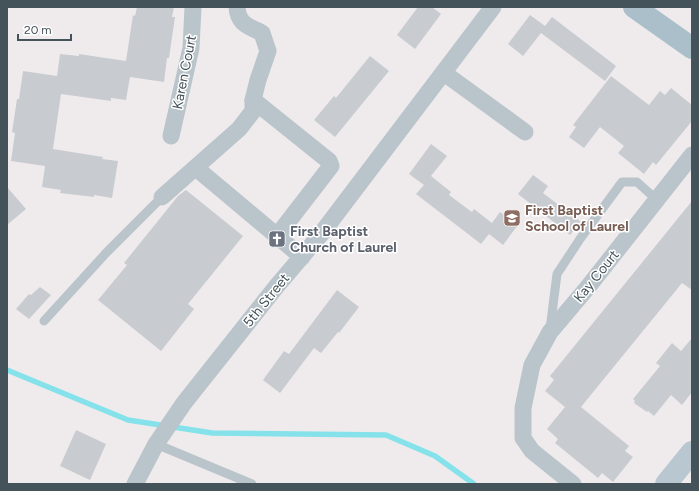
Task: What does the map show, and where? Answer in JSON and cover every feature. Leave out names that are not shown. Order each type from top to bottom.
[{"type":"main road","points":[[634,7],[692,48]]},
{"type":"street","name":"Karen Court","points":[[171,136],[191,48],[193,7]]},
{"type":"street","points":[[162,197],[239,129],[253,111],[253,100],[262,65],[268,50],[262,33],[245,25],[237,16],[237,7]]},
{"type":"street","name":"5th Street","points":[[135,484],[156,444],[180,408],[321,234],[493,7]]},
{"type":"street","points":[[444,73],[525,132]]},
{"type":"street","points":[[253,100],[329,161],[331,166],[277,236]]},
{"type":"street","name":"Kay Court","points":[[573,484],[532,451],[523,438],[523,408],[532,365],[550,332],[588,287],[692,155]]},
{"type":"street","points":[[196,168],[302,256]]},
{"type":"street","points":[[666,484],[692,452]]},
{"type":"lane","points":[[550,332],[557,274],[622,182],[637,182],[657,200]]},
{"type":"lane","points":[[44,321],[107,252],[162,197]]},
{"type":"lane","points":[[156,444],[252,484]]},
{"type":"building","points":[[137,7],[174,7],[172,17],[175,17],[164,82],[130,77],[126,100],[111,98],[111,101],[61,94],[53,149],[103,157],[102,159],[118,161],[112,198],[94,195],[94,197],[60,193],[61,190],[42,187],[45,166],[11,161],[15,133],[12,132],[23,71],[57,76],[60,54],[79,56],[79,54],[126,61],[133,15],[135,16]]},
{"type":"building","points":[[418,7],[432,7],[441,14],[415,49],[397,35]]},
{"type":"building","points":[[530,15],[545,26],[552,17],[616,66],[605,81],[541,33],[523,56],[508,44]]},
{"type":"building","points":[[370,56],[389,71],[335,137],[314,120],[334,96],[336,98]]},
{"type":"building","points":[[611,76],[649,105],[660,91],[665,95],[671,88],[692,105],[692,121],[656,165],[653,162],[644,174],[618,153],[624,146],[600,127],[584,148],[569,137],[576,127],[573,125]]},
{"type":"building","points":[[431,144],[447,156],[431,176],[451,192],[449,195],[472,212],[474,209],[492,223],[500,212],[518,225],[503,245],[489,234],[481,244],[416,194],[424,185],[409,174]]},
{"type":"building","points":[[533,175],[548,186],[543,193],[581,222],[570,235],[518,194]]},
{"type":"building","points":[[7,187],[26,209],[7,225]]},
{"type":"building","points":[[186,190],[243,236],[188,304],[194,309],[161,351],[98,300],[127,265],[124,263],[178,196]]},
{"type":"building","points":[[692,201],[692,290],[682,283],[581,407],[629,446],[625,451],[633,457],[613,482],[602,473],[598,478],[555,443],[558,439],[547,429],[565,407],[545,391],[554,380],[550,376]]},
{"type":"building","points":[[40,287],[51,295],[29,319],[16,309],[29,294],[31,295]]},
{"type":"building","points":[[337,290],[359,307],[321,353],[314,348],[280,393],[263,380],[284,351],[289,354]]},
{"type":"building","points":[[692,338],[692,392],[682,405],[671,395],[654,416],[634,403],[635,401],[633,399],[660,366],[656,363],[672,343],[681,351]]},
{"type":"building","points":[[76,430],[106,444],[90,480],[60,466]]},
{"type":"waterway","points":[[7,370],[128,420],[212,433],[386,435],[435,456],[474,484]]},
{"type":"place","name":"First Baptist School of Laurel","points":[[512,218]]},
{"type":"place","name":"First Baptist Church of Laurel","points":[[277,239]]}]
